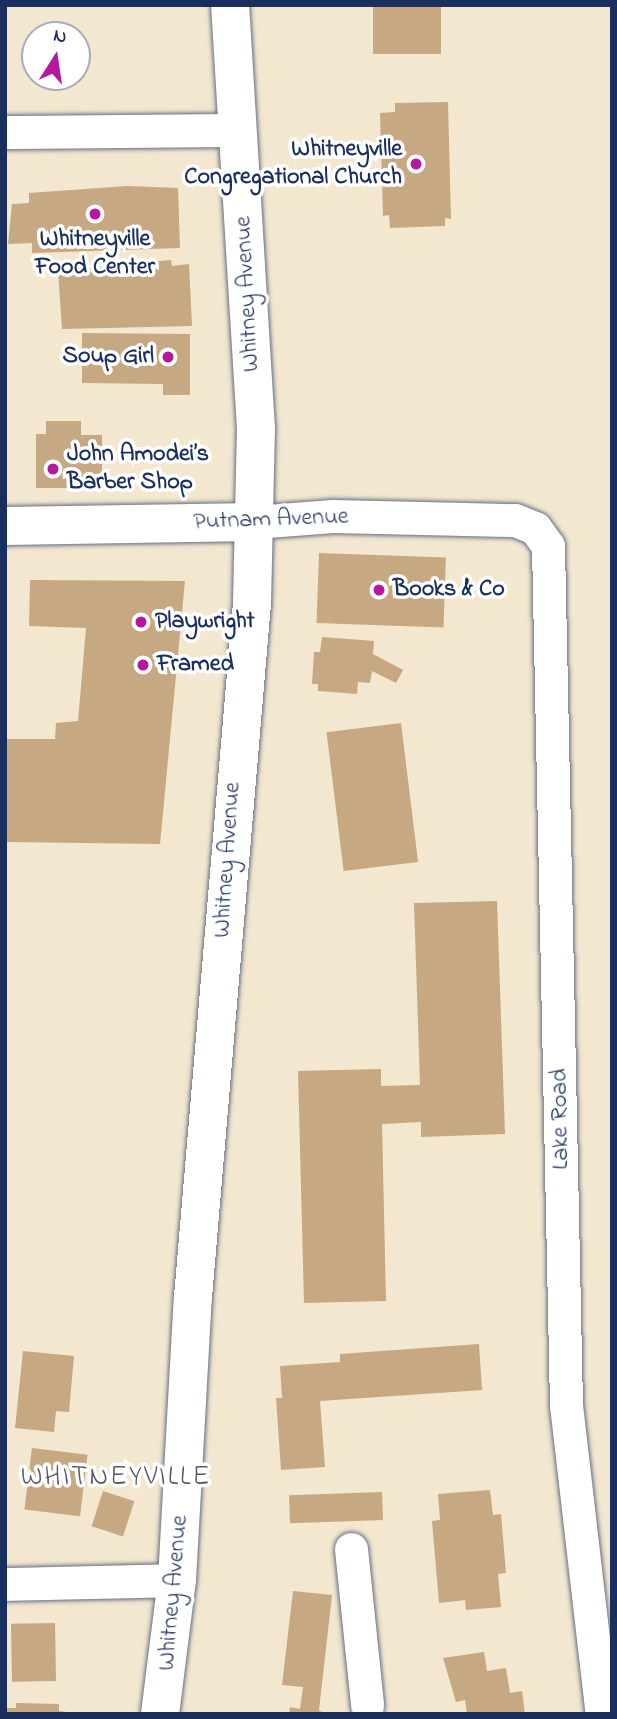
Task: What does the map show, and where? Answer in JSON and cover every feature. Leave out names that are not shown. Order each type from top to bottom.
[{"type":"main road","name":"Whitney Avenue","points":[[160,1714],[177,1580],[193,1297],[252,603],[256,429],[230,5]]},
{"type":"main road","name":"Putnam Avenue","points":[[5,526],[254,522]]},
{"type":"street","points":[[5,132],[239,130]]},
{"type":"street","name":"Putnam Avenue","points":[[254,522],[439,516],[515,520],[535,528]]},
{"type":"street","name":"Lake Road","points":[[535,528],[548,546],[551,561],[566,1405],[602,1714]]},
{"type":"street","points":[[351,1549],[367,1705]]},
{"type":"street","points":[[5,1584],[177,1580]]},
{"type":"building","points":[[373,5],[441,5],[441,54],[373,54]]},
{"type":"building","name":"Whitneyville Congregational Church","points":[[448,102],[451,219],[445,218],[445,226],[390,228],[389,215],[383,216],[380,113],[395,112],[395,103]]},
{"type":"building","name":"Whitneyville Food Center","points":[[127,186],[178,188],[180,248],[32,253],[32,243],[8,244],[12,204],[29,203],[29,193]]},
{"type":"building","points":[[171,260],[172,266],[189,264],[192,326],[62,329],[58,271]]},
{"type":"building","points":[[82,333],[190,334],[190,395],[163,395],[163,384],[82,383]]},
{"type":"building","points":[[46,421],[81,421],[81,435],[102,435],[102,488],[36,488],[36,434],[46,434]]},
{"type":"building","name":"Books & Co","points":[[319,553],[446,557],[443,627],[317,623]]},
{"type":"building","points":[[30,580],[185,581],[160,844],[5,842],[5,739],[55,739],[56,723],[78,721],[86,628],[29,626]]},
{"type":"building","points":[[322,637],[374,641],[373,654],[403,670],[396,683],[372,671],[370,683],[358,682],[357,694],[318,691],[318,684],[312,684],[314,652],[320,652]]},
{"type":"building","points":[[401,723],[418,862],[344,871],[327,732]]},
{"type":"building","points":[[497,901],[505,1134],[421,1137],[421,1122],[382,1124],[386,1301],[304,1303],[298,1071],[381,1069],[381,1086],[420,1085],[414,903]]},
{"type":"building","points":[[479,1344],[482,1390],[320,1401],[325,1467],[281,1470],[276,1398],[282,1398],[280,1366],[340,1362],[340,1354]]},
{"type":"building","points":[[23,1351],[74,1356],[69,1412],[56,1411],[54,1432],[15,1428]]},
{"type":"building","points":[[32,1448],[88,1455],[80,1516],[24,1510]]},
{"type":"building","points":[[490,1490],[493,1515],[501,1514],[506,1573],[498,1574],[501,1607],[466,1610],[465,1600],[439,1603],[432,1521],[440,1520],[438,1494]]},
{"type":"building","points":[[103,1491],[134,1501],[123,1536],[92,1526]]},
{"type":"building","points":[[382,1492],[383,1520],[290,1523],[289,1495]]},
{"type":"building","points":[[293,1591],[332,1595],[319,1710],[324,1714],[289,1714],[290,1707],[300,1709],[303,1687],[282,1685]]},
{"type":"building","points":[[55,1623],[56,1681],[12,1682],[11,1624]]},
{"type":"building","points":[[484,1652],[487,1671],[506,1668],[510,1693],[522,1691],[525,1714],[467,1714],[465,1700],[456,1702],[443,1658]]},
{"type":"building","points":[[16,1703],[59,1704],[59,1711],[81,1714],[5,1714],[5,1708],[16,1708]]},
{"type":"place","name":"Whitneyville Congregational Church","points":[[416,164]]},
{"type":"place","name":"Whitneyville Food Center","points":[[95,214]]},
{"type":"place","name":"Soup Girl","points":[[168,357]]},
{"type":"place","name":"John Amodei’s Barber Shop","points":[[53,469]]},
{"type":"place","name":"Books & Co","points":[[379,590]]},
{"type":"place","name":"Playwright","points":[[141,622]]},
{"type":"place","name":"Framed","points":[[143,665]]},
{"type":"district","name":"WHITNEYVILLE","points":[[116,1478]]}]
